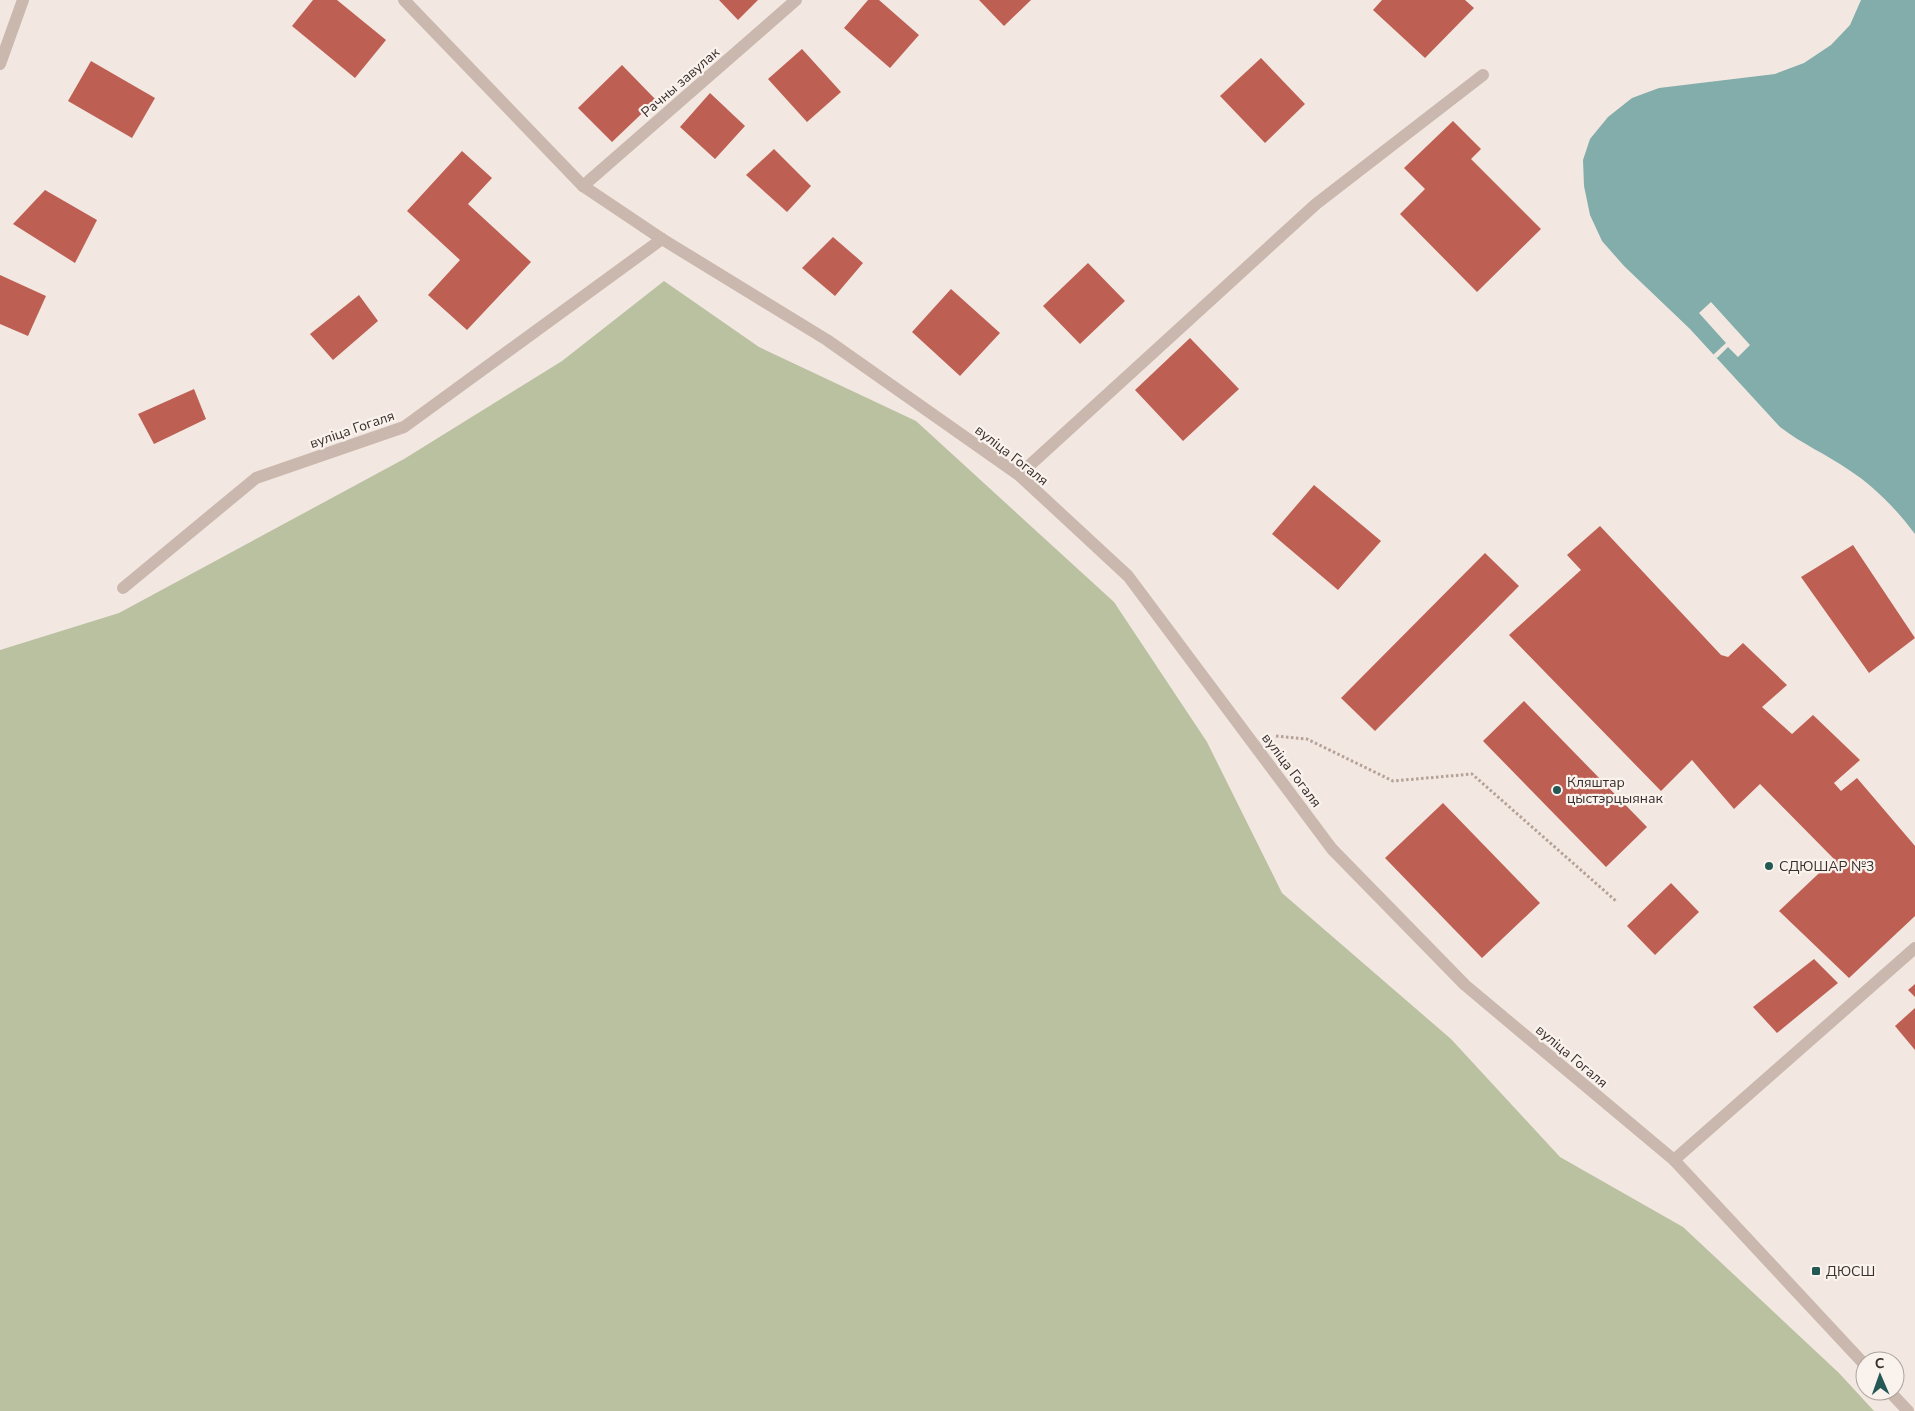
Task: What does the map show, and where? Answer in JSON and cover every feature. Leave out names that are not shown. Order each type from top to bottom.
[{"type":"street","points":[[0,64],[23,0]]},
{"type":"street","name":"вуліца Гогаля","points":[[404,0],[583,186],[662,239],[827,340],[1019,475],[1128,576],[1332,849],[1465,985],[1674,1160],[1855,1354]]},
{"type":"street","name":"Рачны завулак","points":[[583,186],[796,0]]},
{"type":"street","points":[[1019,475],[1316,204],[1483,75]]},
{"type":"street","name":"вуліца Гогаля","points":[[123,588],[256,478],[404,427],[662,239]]},
{"type":"street","points":[[1674,1160],[1915,948]]},
{"type":"street","points":[[1898,1401],[1908,1411]]},
{"type":"path","points":[[1246,734],[1308,739],[1393,781],[1472,774],[1616,901]]},
{"type":"green space","points":[[664,281],[759,347],[916,421],[1114,602],[1207,742],[1282,893],[1451,1039],[1560,1157],[1683,1227],[1839,1373],[1855,1390],[1855,1401],[1865,1401],[1874,1411],[0,1411],[0,650],[119,613],[404,459],[562,361]]},
{"type":"water","points":[[1861,0],[1915,0],[1915,534],[1893,507],[1867,483],[1780,427],[1690,329],[1624,266],[1602,241],[1590,215],[1584,186],[1583,160],[1590,139],[1608,117],[1632,98],[1659,88],[1775,74],[1804,63],[1831,45],[1850,25]]},
{"type":"pier","points":[[1711,302],[1750,345],[1738,357],[1728,347],[1717,358],[1713,355],[1726,343],[1699,313]]},
{"type":"building","points":[[313,0],[337,0],[386,40],[355,78],[292,26]]},
{"type":"building","points":[[719,0],[758,0],[738,20]]},
{"type":"building","points":[[868,0],[879,0],[919,35],[890,68],[844,28]]},
{"type":"building","points":[[979,0],[1031,0],[1004,26]]},
{"type":"building","points":[[1382,0],[1465,0],[1474,8],[1425,58],[1373,10]]},
{"type":"building","points":[[802,49],[841,92],[807,122],[768,79]]},
{"type":"building","points":[[1261,58],[1305,104],[1265,143],[1220,96]]},
{"type":"building","points":[[91,61],[155,98],[132,138],[68,101]]},
{"type":"building","points":[[622,65],[656,100],[612,142],[578,108]]},
{"type":"building","points":[[710,93],[745,126],[715,159],[680,127]]},
{"type":"building","points":[[1453,121],[1481,149],[1471,159],[1541,229],[1477,292],[1400,214],[1425,189],[1404,168]]},
{"type":"building","points":[[774,149],[811,186],[787,212],[746,175]]},
{"type":"building","points":[[462,151],[492,178],[468,204],[531,262],[467,330],[428,295],[460,260],[407,211]]},
{"type":"building","points":[[45,190],[97,220],[75,263],[13,224]]},
{"type":"building","points":[[833,237],[863,263],[835,296],[802,268]]},
{"type":"building","points":[[1088,263],[1125,301],[1080,344],[1043,306]]},
{"type":"building","points":[[0,275],[46,296],[28,336],[0,324]]},
{"type":"building","points":[[951,289],[1000,333],[960,376],[912,332]]},
{"type":"building","points":[[359,295],[378,321],[333,360],[310,334]]},
{"type":"building","points":[[1190,338],[1239,389],[1183,441],[1135,390]]},
{"type":"building","points":[[194,389],[206,419],[154,444],[138,414]]},
{"type":"building","points":[[1314,485],[1381,541],[1338,590],[1272,534]]},
{"type":"building","points":[[1600,526],[1721,655],[1728,657],[1743,643],[1787,685],[1762,707],[1792,734],[1813,715],[1860,760],[1834,783],[1841,791],[1857,778],[1915,846],[1915,916],[1849,978],[1779,911],[1834,859],[1760,784],[1734,809],[1692,760],[1661,791],[1509,635],[1581,570],[1567,555]]},
{"type":"building","points":[[1853,545],[1915,638],[1869,673],[1801,577]]},
{"type":"building","points":[[1485,553],[1519,586],[1375,731],[1341,698]]},
{"type":"building","points":[[1524,701],[1647,827],[1606,867],[1483,741]]},
{"type":"building","points":[[1443,803],[1540,903],[1482,958],[1385,858]]},
{"type":"building","points":[[1671,883],[1699,912],[1655,955],[1627,926]]},
{"type":"building","points":[[1814,959],[1838,983],[1777,1033],[1753,1007]]},
{"type":"building","points":[[1915,984],[1915,997],[1908,990]]},
{"type":"building","points":[[1915,1008],[1915,1050],[1895,1026]]},
{"type":"place","name":"Кляштар цыстэрцыянак","points":[[1557,790]]},
{"type":"place","name":"СДЮШАР №3","points":[[1769,866]]},
{"type":"place","name":"ДЮСШ","points":[[1816,1271]]}]
